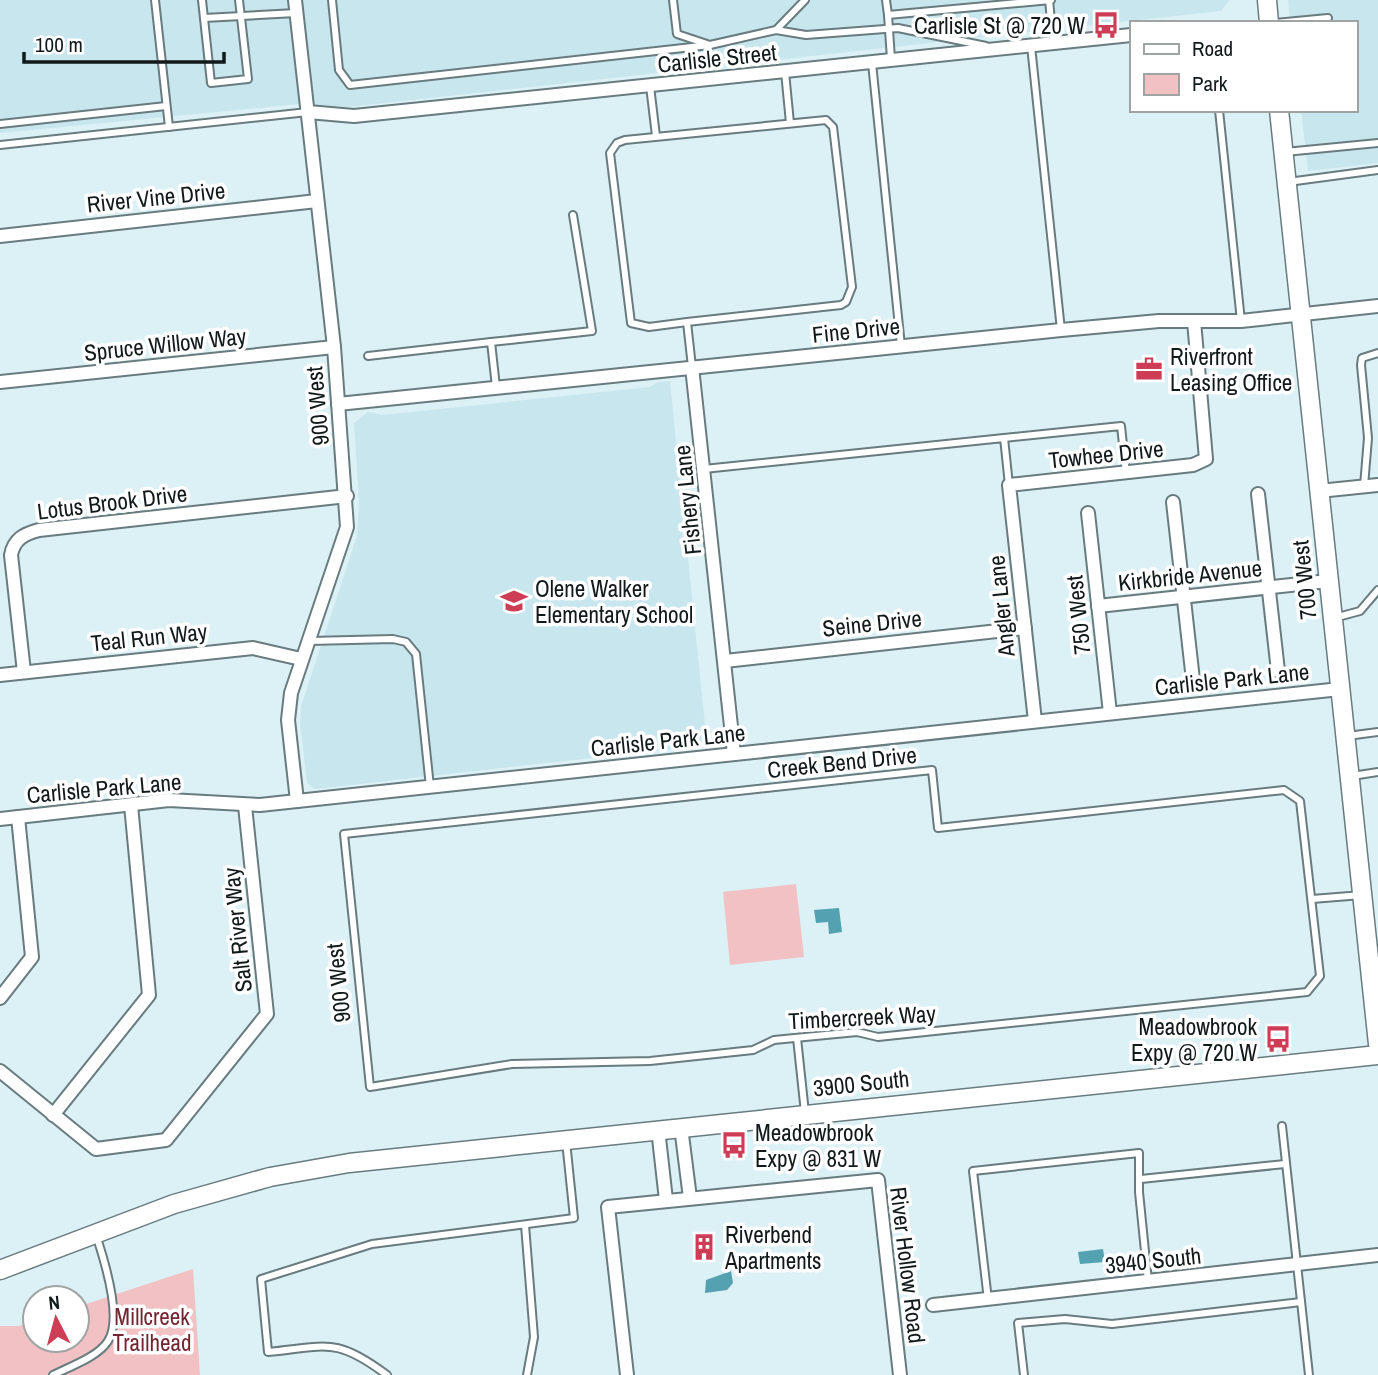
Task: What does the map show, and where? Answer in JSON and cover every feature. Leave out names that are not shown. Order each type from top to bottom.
[{"type":"main road","points":[[1267,0],[1269,21]]},
{"type":"main road","name":"700 West","points":[[1279,112],[1378,1044]]},
{"type":"main road","name":"3900 South","points":[[0,1270],[95,1233],[214,1192],[349,1163],[1378,1055]]},
{"type":"street","name":"900 West","points":[[296,7],[334,347],[347,496],[347,527],[290,693],[288,720],[297,802]]},
{"type":"street","name":"Carlisle Street","points":[[308,112],[354,116],[1130,35]]},
{"type":"street","name":"River Vine Drive","points":[[0,236],[317,201]]},
{"type":"street","name":"Fine Drive","points":[[338,404],[1061,330],[1194,321],[1241,321],[1378,306]]},
{"type":"street","name":"Towhee Drive","points":[[1009,485],[1193,465],[1206,459],[1207,438],[1194,321]]},
{"type":"street","name":"Spruce Willow Way","points":[[0,382],[334,347]]},
{"type":"street","name":"Fishery Lane","points":[[692,367],[734,754]]},
{"type":"street","name":"Angler Lane","points":[[1009,485],[1035,721]]},
{"type":"street","points":[[1319,491],[1378,485]]},
{"type":"street","points":[[1258,494],[1278,671]]},
{"type":"street","name":"Lotus Brook Drive","points":[[23,672],[11,555],[13,544],[24,534],[38,530],[347,496]]},
{"type":"street","points":[[1173,502],[1193,680]]},
{"type":"street","name":"750 West","points":[[1088,513],[1110,713]]},
{"type":"street","name":"Kirkbride Avenue","points":[[1098,606],[1328,581]]},
{"type":"street","name":"Seine Drive","points":[[725,661],[1025,628]]},
{"type":"street","name":"Teal Run Way","points":[[0,675],[253,648],[301,659]]},
{"type":"street","name":"Carlisle Park Lane","points":[[0,819],[169,800],[245,806],[297,802],[1340,689]]},
{"type":"street","points":[[0,1071],[53,1115],[149,995],[131,805]]},
{"type":"street","name":"Salt River Way","points":[[53,1115],[96,1149],[166,1140],[267,1014],[245,806]]},
{"type":"street","points":[[0,998],[32,957],[18,817]]},
{"type":"street","points":[[681,1127],[690,1198]]},
{"type":"street","points":[[658,1129],[666,1200]]},
{"type":"street","name":"River Hollow Road","points":[[627,1375],[608,1207],[878,1180],[900,1375]]},
{"type":"street","name":"3940 South","points":[[933,1305],[1378,1255]]},
{"type":"lane","points":[[155,0],[169,127]]},
{"type":"lane","points":[[202,0],[211,83],[248,79],[239,0]]},
{"type":"lane","points":[[332,0],[339,70],[350,85],[710,45],[776,30],[806,35],[888,28],[999,48]]},
{"type":"lane","points":[[673,0],[677,34],[710,45]]},
{"type":"lane","points":[[776,30],[805,0]]},
{"type":"lane","points":[[886,0],[891,59]]},
{"type":"lane","points":[[888,15],[1050,0],[1053,42]]},
{"type":"lane","points":[[204,18],[241,14],[251,18],[296,7]]},
{"type":"lane","points":[[1297,21],[1328,18]]},
{"type":"lane","points":[[1031,45],[1061,330]]},
{"type":"lane","points":[[872,61],[901,346]]},
{"type":"lane","points":[[785,72],[790,123]]},
{"type":"lane","points":[[650,86],[656,136]]},
{"type":"lane","points":[[0,124],[166,106]]},
{"type":"lane","points":[[0,145],[308,112]]},
{"type":"lane","points":[[1219,112],[1241,321]]},
{"type":"lane","points":[[826,120],[833,127],[848,246],[852,287],[850,295],[841,305],[688,322],[638,326],[631,323],[610,153],[617,143],[656,136],[790,123],[826,120]]},
{"type":"lane","points":[[1283,152],[1378,143]]},
{"type":"lane","points":[[1286,182],[1378,170]]},
{"type":"lane","points":[[368,356],[592,331],[573,215]]},
{"type":"lane","points":[[688,322],[692,367]]},
{"type":"lane","points":[[491,342],[496,387]]},
{"type":"lane","points":[[1364,486],[1368,438],[1361,365],[1362,358],[1378,353]]},
{"type":"lane","points":[[705,469],[1121,426],[1126,473]]},
{"type":"lane","points":[[1004,438],[1009,485]]},
{"type":"lane","points":[[1332,618],[1360,611],[1378,590]]},
{"type":"lane","points":[[308,641],[393,639],[406,642],[415,654],[430,787]]},
{"type":"lane","points":[[1345,736],[1378,733]]},
{"type":"lane","name":"Creek Bend Drive","points":[[344,834],[932,771],[938,828],[1280,791],[1300,801],[1312,900]]},
{"type":"lane","points":[[1349,776],[1378,772]]},
{"type":"lane","name":"900 West","points":[[344,834],[370,1087]]},
{"type":"lane","points":[[1312,900],[1362,895]]},
{"type":"lane","name":"Timbercreek Way","points":[[370,1087],[512,1064],[650,1061],[753,1050],[774,1040],[856,1032],[878,1037],[1307,992],[1320,976],[1312,900]]},
{"type":"lane","points":[[797,1038],[806,1114]]},
{"type":"lane","points":[[1282,1126],[1309,1375]]},
{"type":"lane","points":[[387,1375],[359,1355],[337,1346],[268,1352],[261,1279],[372,1244],[574,1218],[565,1139]]},
{"type":"lane","points":[[988,1300],[973,1171],[1139,1153],[1139,1192],[1148,1282]]},
{"type":"lane","points":[[1141,1179],[1285,1164]]},
{"type":"lane","points":[[525,1225],[534,1337],[527,1375]]},
{"type":"lane","points":[[53,1375],[88,1357],[108,1342],[113,1324],[108,1273],[95,1233]]},
{"type":"lane","points":[[1024,1375],[1018,1323],[1065,1319],[1112,1324],[1301,1302]]},
{"type":"shaded area","points":[[0,0],[1230,0],[1221,11],[348,107],[300,104],[0,133]]},
{"type":"shaded area","points":[[1288,0],[1378,0],[1378,163],[1308,171],[1301,112],[1357,112],[1357,21],[1290,21]]},
{"type":"shaded area","name":"Olene Walker Elementary School","points":[[670,381],[707,745],[315,789],[307,783],[300,721],[302,703],[357,536],[359,501],[354,423],[368,412],[382,415],[650,387],[658,382]]},
{"type":"green space","points":[[796,884],[804,957],[730,965],[723,892]]},
{"type":"green space","name":"Millcreek Trailhead","points":[[193,1269],[200,1375],[0,1375],[0,1326],[21,1325],[21,1354],[91,1354],[91,1302]]},
{"type":"water","points":[[839,908],[842,932],[829,934],[828,922],[816,923],[814,910]]},
{"type":"water","points":[[1103,1249],[1105,1262],[1080,1264],[1078,1252]]},
{"type":"water","points":[[731,1271],[733,1283],[727,1290],[705,1293],[706,1280]]},
{"type":"place","name":"Carlisle St @ 720 W","points":[[1106,25]]},
{"type":"place","name":"Riverfront Leasing Office","points":[[1149,369]]},
{"type":"place","name":"Olene Walker Elementary School","points":[[514,601]]},
{"type":"place","name":"Meadowbrook Expy @ 720 W","points":[[1278,1039]]},
{"type":"place","name":"Meadowbrook Expy @ 831 W","points":[[734,1145]]},
{"type":"place","name":"Riverbend Apartments","points":[[704,1247]]}]
